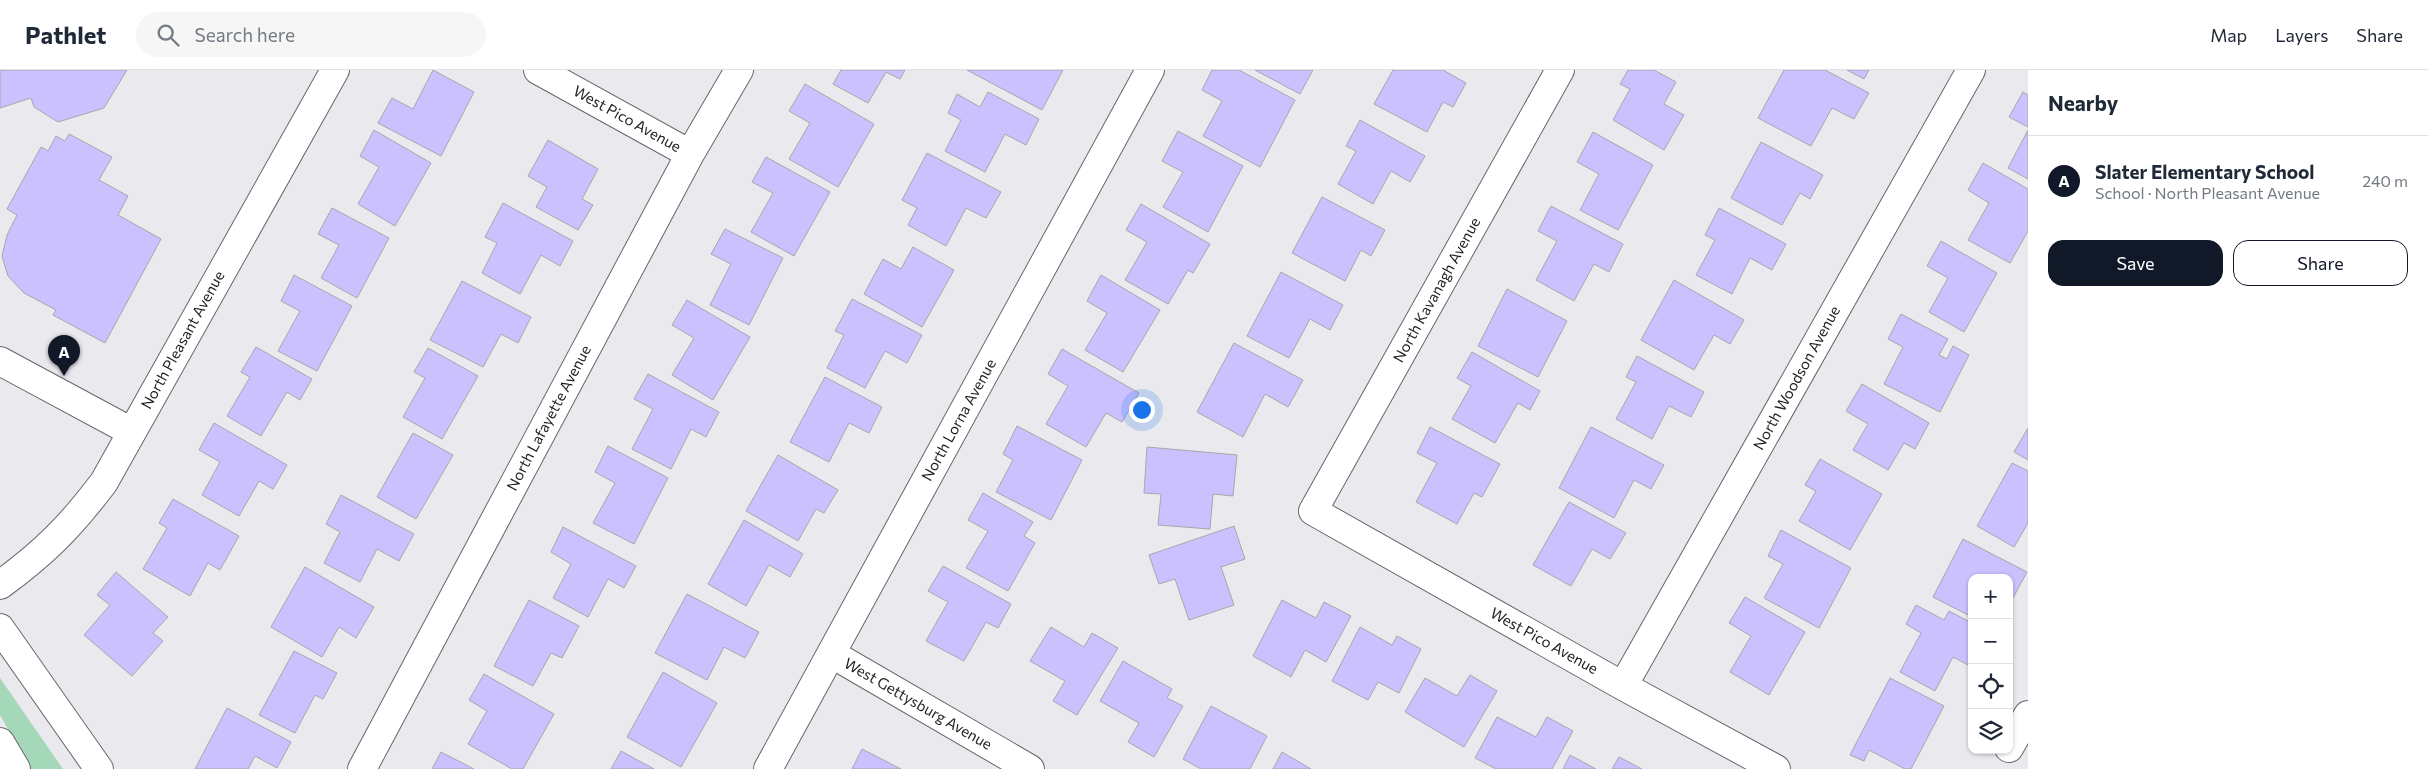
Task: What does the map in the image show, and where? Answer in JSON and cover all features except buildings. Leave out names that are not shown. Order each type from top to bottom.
[{"type":"street","name":"North Pleasant Avenue","points":[[0,585],[27,565],[76,520],[104,482],[335,70]]},
{"type":"street","name":"West Pico Avenue","points":[[538,70],[690,154]]},
{"type":"street","name":"North Lafayette Avenue","points":[[362,769],[690,154],[740,70]]},
{"type":"street","name":"North Lorna Avenue","points":[[768,769],[1150,70]]},
{"type":"street","name":"North Kavanagh Avenue","points":[[1313,511],[1560,70]]},
{"type":"street","name":"North Woodson Avenue","points":[[1624,686],[1971,70]]},
{"type":"street","points":[[0,361],[132,432]]},
{"type":"street","name":"West Pico Avenue","points":[[1313,511],[1776,769]]},
{"type":"street","points":[[0,628],[99,769]]},
{"type":"street","name":"West Gettysburg Avenue","points":[[832,654],[1030,769]]},
{"type":"street","points":[[2013,742],[2028,715]]},
{"type":"street","points":[[0,742],[16,769]]},
{"type":"street","points":[[1998,769],[2006,754]]},
{"type":"green space","points":[[0,678],[63,769],[31,769],[0,715]]},
{"type":"place","name":"Slater Elementary School","points":[[64,376]]}]
